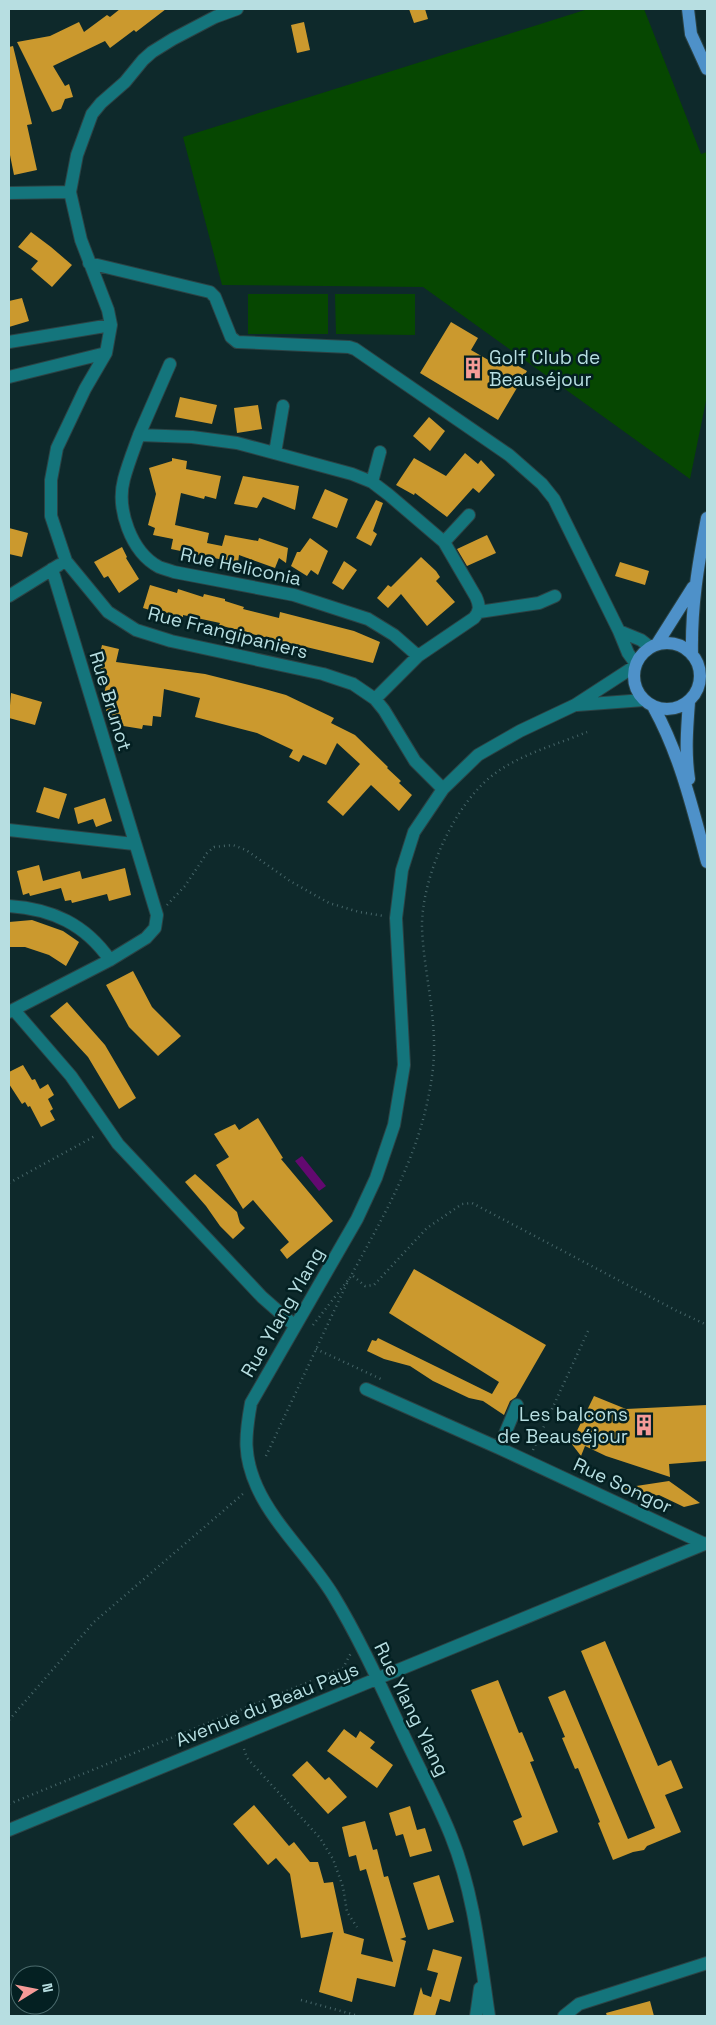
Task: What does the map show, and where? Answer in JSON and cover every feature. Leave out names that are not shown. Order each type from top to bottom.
[{"type":"main road","points":[[688,9],[691,34],[707,68]]},
{"type":"main road","points":[[692,654],[691,624],[694,585],[707,518]]},
{"type":"main road","points":[[694,585],[654,646],[640,657],[634,675],[635,684],[668,733],[695,816],[707,862]]},
{"type":"main road","points":[[649,704],[672,710],[689,702],[698,689],[700,674],[698,663],[685,648],[676,644],[654,646]]},
{"type":"main road","points":[[689,702],[687,764],[695,816]]},
{"type":"street","name":"Rue Frangipaniers","points":[[237,9],[215,16],[152,52],[92,114],[77,155],[70,192],[81,240],[108,310],[111,325],[106,353],[85,389],[57,448],[51,480],[51,516],[66,561],[108,612],[136,630],[171,641],[323,674],[353,684],[375,699],[384,710],[415,761],[443,789]]},
{"type":"street","points":[[9,193],[70,192]]},
{"type":"street","points":[[90,263],[210,292],[215,297],[231,337],[237,342],[355,349],[509,455],[542,484],[554,499],[619,630],[628,653],[636,665],[575,705]]},
{"type":"street","points":[[9,342],[111,325]]},
{"type":"street","points":[[9,377],[106,353]]},
{"type":"street","name":"Rue Heliconia","points":[[170,364],[139,434],[123,480],[121,500],[125,520],[131,534],[145,556],[159,567],[174,572],[294,595],[368,619],[394,635],[418,656]]},
{"type":"street","points":[[275,453],[283,406]]},
{"type":"street","points":[[139,434],[192,437],[237,443],[352,474],[372,482],[444,542],[476,597],[479,604],[479,612],[474,618],[418,656],[375,699]]},
{"type":"street","points":[[372,482],[380,452]]},
{"type":"street","points":[[444,542],[469,515]]},
{"type":"street","points":[[9,596],[66,561]]},
{"type":"street","name":"Rue Brunot","points":[[52,569],[157,915]]},
{"type":"street","points":[[479,612],[538,603],[555,596]]},
{"type":"street","points":[[619,630],[654,646]]},
{"type":"street","points":[[575,705],[649,704]]},
{"type":"street","name":"Rue Ylang Ylang","points":[[489,2016],[475,1922],[465,1877],[451,1836],[358,1640],[329,1589],[274,1515],[258,1488],[249,1464],[245,1434],[251,1403],[357,1219],[376,1178],[394,1125],[404,1065],[396,918],[402,870],[414,832],[443,789],[478,755],[520,731],[575,705]]},
{"type":"street","points":[[9,830],[134,844]]},
{"type":"street","points":[[9,906],[56,915],[83,929],[110,960]]},
{"type":"street","points":[[157,915],[155,928],[146,938],[110,960],[11,1011],[70,1076],[107,1130],[143,1172],[211,1241],[262,1297],[295,1326]]},
{"type":"street","name":"Rue Songor","points":[[366,1389],[528,1461],[706,1544]]},
{"type":"street","points":[[499,1448],[517,1405]]},
{"type":"street","name":"Avenue du Beau Pays","points":[[9,1830],[706,1544]]},
{"type":"street","points":[[564,2016],[579,2004],[707,1963]]},
{"type":"street","name":"Rue Ylang Ylang","points":[[476,2016],[482,1976]]},
{"type":"path","points":[[157,915],[185,886],[207,853],[214,847],[233,845],[246,850],[290,881],[329,903],[359,912],[396,918]]},
{"type":"path","points":[[9,1183],[107,1130]]},
{"type":"path","points":[[313,1325],[352,1275],[365,1286],[374,1285],[427,1228],[462,1204],[472,1203],[676,1311],[707,1325]]},
{"type":"path","points":[[528,1461],[589,1329]]},
{"type":"path","points":[[9,1720],[94,1622],[244,1493]]},
{"type":"path","points":[[9,1804],[343,1668],[358,1640]]},
{"type":"path","points":[[239,1736],[248,1758],[320,1838],[333,1859],[343,1887],[347,1912],[357,1927]]},
{"type":"path","points":[[301,2000],[359,2016]]},
{"type":"green space","points":[[588,9],[644,9],[701,154],[707,152],[707,396],[690,479],[423,287],[222,285],[183,137]]},
{"type":"green space","points":[[248,294],[328,294],[328,334],[248,334]]},
{"type":"green space","points":[[335,294],[415,294],[415,335],[336,334]]},
{"type":"shaded area","points":[[302,1156],[326,1186],[319,1191],[295,1161]]},
{"type":"building","points":[[120,9],[166,9],[136,32],[134,30],[110,48],[105,41],[53,66],[65,86],[69,84],[73,97],[65,99],[61,109],[52,112],[17,42],[50,36],[79,22],[84,32],[107,15],[110,17]]},
{"type":"building","points":[[409,9],[425,9],[428,19],[414,23]]},
{"type":"building","points":[[304,22],[310,50],[297,53],[291,25]]},
{"type":"building","points":[[13,46],[32,124],[27,125],[37,170],[14,175],[9,150],[9,47]]},
{"type":"building","points":[[31,232],[72,265],[52,287],[31,269],[38,261],[18,247]]},
{"type":"building","points":[[22,298],[29,321],[9,327],[9,301]]},
{"type":"building","name":"Golf Club de Beauséjour","points":[[451,322],[478,338],[471,350],[497,365],[502,357],[527,371],[498,420],[420,373]]},
{"type":"building","points":[[180,397],[217,405],[212,424],[175,417]]},
{"type":"building","points":[[258,405],[262,429],[237,433],[234,408]]},
{"type":"building","points":[[429,417],[445,431],[430,451],[413,436]]},
{"type":"building","points":[[465,453],[478,464],[481,460],[495,475],[479,493],[473,488],[447,517],[415,493],[414,495],[396,485],[414,458],[446,476]]},
{"type":"building","points":[[172,458],[187,461],[186,469],[221,476],[216,499],[205,496],[204,499],[181,493],[175,525],[209,533],[207,543],[222,546],[225,535],[258,541],[259,538],[288,548],[286,563],[279,558],[275,568],[239,555],[238,563],[171,549],[173,539],[153,535],[155,528],[148,525],[156,494],[149,468],[172,461]]},
{"type":"building","points":[[243,476],[299,486],[295,510],[263,497],[257,508],[234,504]]},
{"type":"building","points":[[325,489],[348,499],[337,528],[312,518]]},
{"type":"building","points":[[376,500],[383,503],[373,531],[377,534],[371,546],[356,538]]},
{"type":"building","points":[[9,528],[28,533],[22,557],[9,554]]},
{"type":"building","points":[[487,535],[496,553],[467,566],[457,549]]},
{"type":"building","points":[[310,538],[328,551],[318,575],[311,570],[307,576],[291,566],[297,552],[300,552]]},
{"type":"building","points":[[122,547],[126,558],[139,579],[119,593],[108,576],[104,578],[94,562]]},
{"type":"building","points":[[421,557],[436,571],[440,577],[436,581],[455,602],[427,626],[401,594],[388,608],[377,598],[388,585],[391,587]]},
{"type":"building","points":[[344,561],[357,570],[343,590],[332,583]]},
{"type":"building","points":[[620,562],[649,571],[645,585],[615,576]]},
{"type":"building","points":[[150,585],[177,593],[178,589],[203,597],[204,594],[225,599],[225,601],[244,607],[243,609],[279,618],[280,612],[354,631],[380,642],[373,663],[252,634],[219,625],[220,623],[164,612],[163,614],[143,608]]},
{"type":"building","points":[[102,645],[119,649],[116,662],[205,674],[261,688],[286,695],[334,718],[331,723],[355,735],[388,767],[401,781],[399,783],[412,795],[399,811],[371,785],[343,816],[327,802],[360,764],[337,743],[326,765],[303,755],[299,762],[289,757],[293,750],[257,733],[195,717],[200,698],[164,689],[161,717],[153,716],[152,726],[143,725],[142,729],[117,725],[118,720],[110,718],[111,712],[106,711],[110,695],[104,694],[107,681],[104,680],[105,677],[99,676],[102,663],[98,662]]},
{"type":"building","points":[[11,693],[42,702],[35,725],[9,718]]},
{"type":"building","points":[[44,787],[67,794],[59,819],[36,812]]},
{"type":"building","points":[[105,798],[112,821],[96,827],[93,819],[78,824],[74,808]]},
{"type":"building","points":[[39,865],[43,881],[80,871],[82,879],[125,868],[131,895],[109,901],[107,894],[72,903],[71,900],[65,901],[61,888],[30,896],[29,893],[23,895],[17,871]]},
{"type":"building","points":[[32,920],[63,931],[79,942],[66,966],[49,955],[25,947],[9,947],[9,922]]},
{"type":"building","points":[[133,971],[152,1007],[181,1036],[158,1056],[129,1027],[106,985]]},
{"type":"building","points":[[67,1002],[105,1045],[136,1098],[119,1109],[88,1057],[50,1016]]},
{"type":"building","points":[[23,1065],[32,1080],[35,1079],[40,1089],[48,1084],[54,1095],[48,1099],[53,1109],[50,1111],[55,1120],[41,1127],[30,1106],[28,1107],[25,1102],[22,1104],[9,1084],[9,1072]]},
{"type":"building","points":[[258,1118],[283,1158],[281,1159],[333,1221],[287,1259],[280,1250],[289,1242],[253,1200],[243,1209],[216,1165],[229,1157],[214,1134],[235,1124],[239,1130]]},
{"type":"building","points":[[195,1174],[237,1212],[240,1223],[245,1228],[233,1239],[220,1226],[185,1182]]},
{"type":"building","points":[[414,1269],[546,1345],[516,1397],[510,1401],[504,1415],[483,1401],[469,1398],[433,1381],[410,1366],[384,1359],[367,1351],[372,1340],[376,1341],[378,1338],[492,1394],[499,1382],[389,1313]]},
{"type":"building","name":"Les balcons de Beauséjour","points":[[594,1396],[626,1409],[707,1405],[707,1461],[669,1464],[670,1477],[606,1456],[585,1446],[581,1456],[571,1443]]},
{"type":"building","points":[[669,1481],[700,1503],[684,1507],[659,1495],[643,1497],[623,1488]]},
{"type":"building","points":[[605,1641],[658,1766],[671,1760],[683,1788],[665,1795],[681,1832],[647,1846],[644,1850],[613,1860],[578,1768],[575,1769],[562,1738],[565,1737],[548,1697],[565,1690],[628,1839],[655,1828],[581,1651]]},
{"type":"building","points":[[498,1680],[519,1733],[522,1732],[534,1761],[530,1762],[558,1832],[523,1846],[513,1821],[522,1817],[471,1690]]},
{"type":"building","points":[[344,1729],[356,1738],[360,1731],[375,1742],[370,1748],[393,1765],[377,1788],[327,1751]]},
{"type":"building","points":[[307,1761],[325,1780],[329,1777],[347,1797],[328,1814],[292,1775]]},
{"type":"building","points":[[254,1805],[289,1846],[294,1842],[310,1862],[318,1862],[324,1883],[333,1882],[344,1933],[364,1939],[361,1954],[393,1962],[366,1869],[360,1871],[356,1855],[349,1857],[342,1827],[365,1821],[373,1850],[377,1849],[384,1877],[388,1876],[406,1937],[400,1939],[406,1941],[395,1987],[357,1978],[352,2002],[319,1992],[333,1932],[301,1938],[290,1874],[276,1858],[268,1865],[233,1824]]},
{"type":"building","points":[[410,1806],[417,1830],[425,1828],[432,1851],[410,1857],[403,1834],[396,1836],[389,1813]]},
{"type":"building","points":[[439,1875],[454,1922],[428,1930],[413,1883]]},
{"type":"building","points":[[433,1949],[462,1957],[450,2002],[440,1999],[435,2016],[413,2016],[421,1987],[423,1994],[431,1997],[438,1973],[427,1970]]},
{"type":"building","points":[[650,2001],[654,2016],[607,2016],[606,2013]]},
{"type":"place","name":"Golf Club de Beauséjour","points":[[473,368]]},
{"type":"place","name":"Les balcons de Beauséjour","points":[[644,1425]]}]
